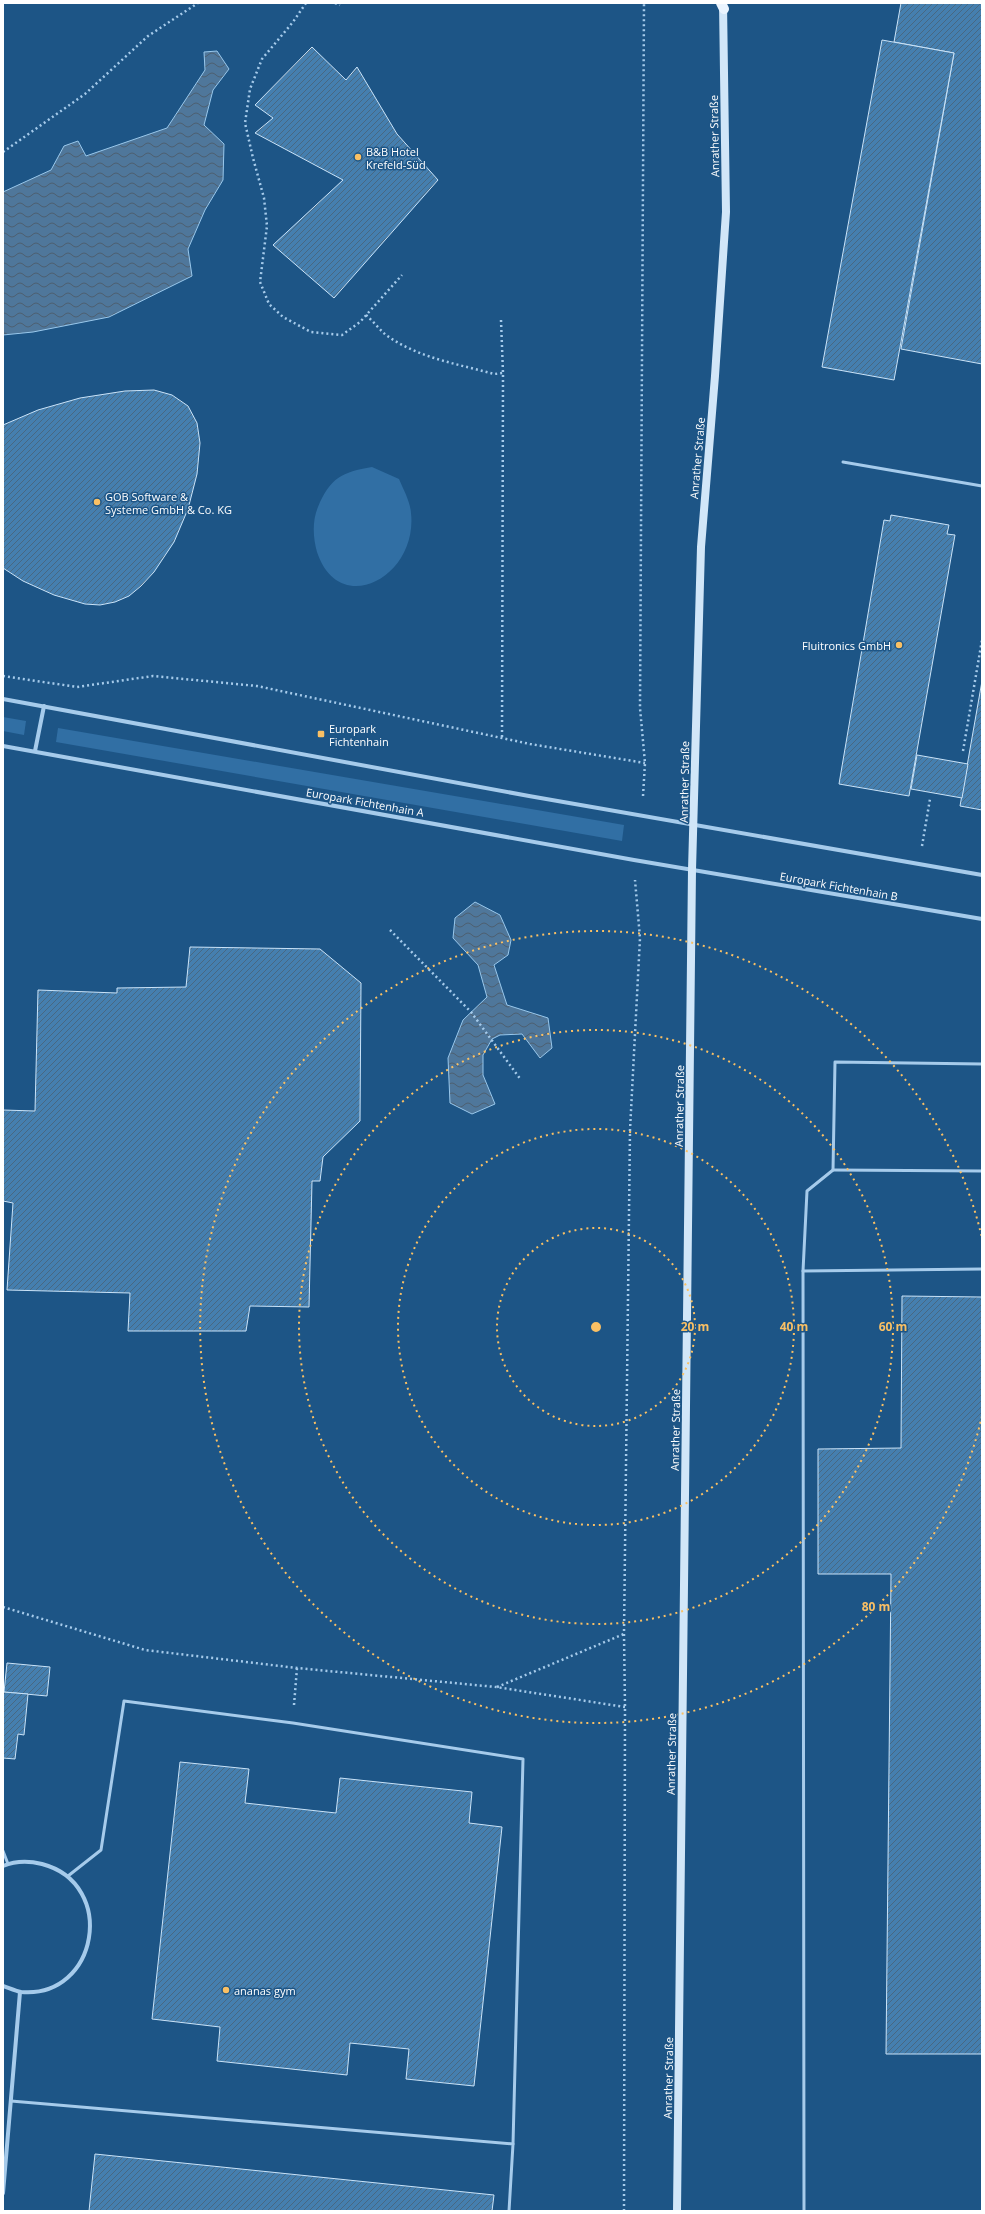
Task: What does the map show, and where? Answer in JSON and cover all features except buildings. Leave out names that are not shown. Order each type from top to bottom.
[{"type":"main road","name":"Anrather Straße","points":[[677,2211],[692,870],[701,547],[715,376],[726,212],[723,4]]},
{"type":"street","points":[[3,699],[529,796],[982,875]]},
{"type":"street","points":[[35,751],[44,706]]},
{"type":"street","name":"Europark Fichtenhain A","points":[[3,746],[692,870]]},
{"type":"street","name":"Europark Fichtenhain B","points":[[692,870],[982,919]]},
{"type":"street","points":[[3,1866],[8,1864],[31,1862],[53,1867],[68,1876],[82,1894],[91,1921],[89,1944],[81,1963],[65,1979],[43,1990],[20,1992],[3,1986]]},
{"type":"street","points":[[3,2193],[20,1992]]},
{"type":"lane","points":[[843,462],[982,486]]},
{"type":"lane","points":[[834,1170],[835,1062],[982,1064]]},
{"type":"lane","points":[[804,2211],[803,1271],[807,1191],[834,1170],[982,1171]]},
{"type":"lane","points":[[803,1271],[982,1269]]},
{"type":"lane","points":[[68,1876],[101,1850],[124,1701],[293,1723],[524,1759],[513,2144],[509,2211]]},
{"type":"lane","points":[[3,1851],[8,1864]]},
{"type":"lane","points":[[11,2101],[513,2144]]},
{"type":"path","points":[[3,152],[85,94],[148,36],[198,3]]},
{"type":"path","points":[[306,3],[293,22],[262,59],[250,89],[245,123],[264,198],[267,226],[260,282],[269,304],[283,318],[311,332],[342,335],[360,322],[402,275]]},
{"type":"path","points":[[335,3],[340,5]]},
{"type":"path","points":[[366,315],[386,335],[416,352],[442,361],[494,374],[503,373]]},
{"type":"path","points":[[501,320],[503,373],[502,739]]},
{"type":"path","points":[[963,751],[982,640]]},
{"type":"path","points":[[3,676],[77,687],[153,676],[257,686],[502,739],[645,763]]},
{"type":"path","points":[[919,864],[930,799]]},
{"type":"path","points":[[390,930],[471,1012],[521,1080]]},
{"type":"path","points":[[3,1607],[145,1650],[297,1668],[496,1687],[625,1707],[624,2211]]},
{"type":"path","points":[[496,1687],[624,1634]]},
{"type":"path","points":[[293,1723],[297,1668]]},
{"type":"shaded area","points":[[372,467],[399,479],[411,513],[410,536],[402,556],[390,571],[375,582],[358,586],[342,583],[328,572],[317,552],[314,530],[315,518],[318,507],[327,489],[332,483],[345,474]]},
{"type":"shaded area","points":[[3,717],[26,721],[24,735],[3,731]]},
{"type":"shaded area","points":[[58,728],[624,825],[622,841],[56,742]]},
{"type":"water","points":[[217,51],[229,69],[213,90],[204,125],[224,144],[223,180],[205,210],[188,249],[192,276],[109,317],[33,332],[3,335],[3,192],[51,170],[64,146],[78,141],[86,156],[167,128],[205,70],[204,52]]},
{"type":"water","points":[[475,902],[500,915],[511,940],[508,955],[494,965],[507,1005],[548,1018],[552,1048],[540,1058],[522,1034],[500,1035],[492,1039],[483,1055],[483,1075],[495,1104],[472,1114],[450,1103],[448,1058],[463,1020],[487,997],[478,965],[453,938],[455,918]]},
{"type":"place","name":"B&B Hotel Krefeld-Süd","points":[[358,157]]},
{"type":"place","name":"GOB Software & Systeme GmbH & Co. KG","points":[[97,502]]},
{"type":"place","name":"Fluitronics GmbH","points":[[899,645]]},
{"type":"place","name":"Europark Fichtenhain","points":[[321,734]]},
{"type":"place","name":"ananas gym","points":[[226,1990]]}]
